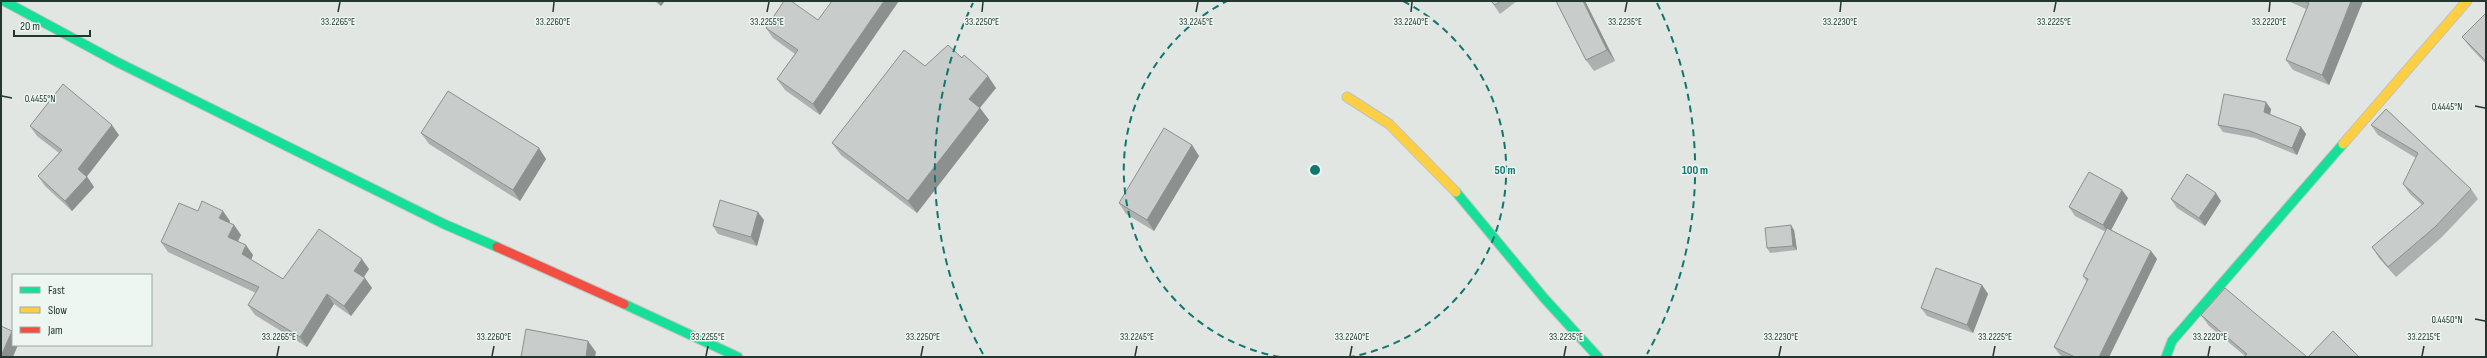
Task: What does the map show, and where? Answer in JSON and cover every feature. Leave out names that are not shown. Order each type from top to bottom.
[{"type":"street","points":[[4,1],[124,65],[444,224],[564,275],[738,357]]},
{"type":"street","points":[[2166,357],[2172,340],[2467,1]]},
{"type":"street","points":[[1346,97],[1389,124],[1467,203],[1544,298],[1598,357]]},
{"type":"building","points":[[784,1],[791,1],[818,20],[832,1],[884,1],[813,104],[777,79],[798,50],[766,28]]},
{"type":"building","points":[[1491,1],[1501,1],[1495,5]]},
{"type":"building","points":[[1556,1],[1583,1],[1607,50],[1586,60]]},
{"type":"building","points":[[2304,1],[2351,1],[2322,75],[2286,60],[2309,3]]},
{"type":"building","points":[[2486,13],[2486,61],[2462,37]]},
{"type":"building","points":[[948,45],[962,58],[964,55],[988,76],[969,99],[980,108],[908,201],[832,143],[904,50],[925,66]]},
{"type":"building","points":[[63,84],[112,125],[78,169],[87,177],[65,201],[38,176],[62,150],[30,126]]},
{"type":"building","points":[[448,91],[539,148],[513,190],[421,133]]},
{"type":"building","points":[[2224,94],[2266,102],[2264,112],[2301,127],[2292,148],[2250,131],[2218,125]]},
{"type":"building","points":[[2386,109],[2471,189],[2435,227],[2388,267],[2372,247],[2424,203],[2403,184],[2418,153],[2371,125]]},
{"type":"building","points":[[1164,128],[1192,145],[1147,220],[1119,203]]},
{"type":"building","points":[[2089,172],[2122,190],[2103,225],[2069,207]]},
{"type":"building","points":[[2187,174],[2216,193],[2199,218],[2171,199]]},
{"type":"building","points":[[720,200],[758,212],[751,237],[713,226]]},
{"type":"building","points":[[202,201],[223,211],[219,218],[234,225],[228,237],[246,245],[242,254],[283,279],[319,229],[362,259],[354,271],[365,278],[344,306],[327,294],[300,337],[248,305],[259,287],[161,242],[179,203],[198,211]]},
{"type":"building","points":[[1791,225],[1793,246],[1767,248],[1765,228]]},
{"type":"building","points":[[2107,228],[2151,251],[2099,357],[2075,357],[2054,347],[2088,279],[2083,276]]},
{"type":"building","points":[[1936,268],[1982,285],[1967,325],[1921,308]]},
{"type":"building","points":[[2225,288],[2307,357],[2244,357],[2247,354],[2201,315]]},
{"type":"building","points":[[1,326],[12,331],[1,356]]},
{"type":"building","points":[[526,329],[588,341],[586,357],[521,357]]},
{"type":"building","points":[[2333,331],[2359,357],[2308,357]]},
{"type":"traffic: fast","points":[[4,1],[117,62],[444,224],[497,247]]},
{"type":"traffic: fast","points":[[2166,357],[2172,341],[2343,144]]},
{"type":"traffic: fast","points":[[1456,192],[1544,298],[1598,357]]},
{"type":"traffic: fast","points":[[624,304],[738,357]]},
{"type":"traffic: slow","points":[[2343,144],[2467,1]]},
{"type":"traffic: slow","points":[[1347,97],[1389,124],[1456,192]]},
{"type":"traffic: jam","points":[[497,247],[624,304]]}]
